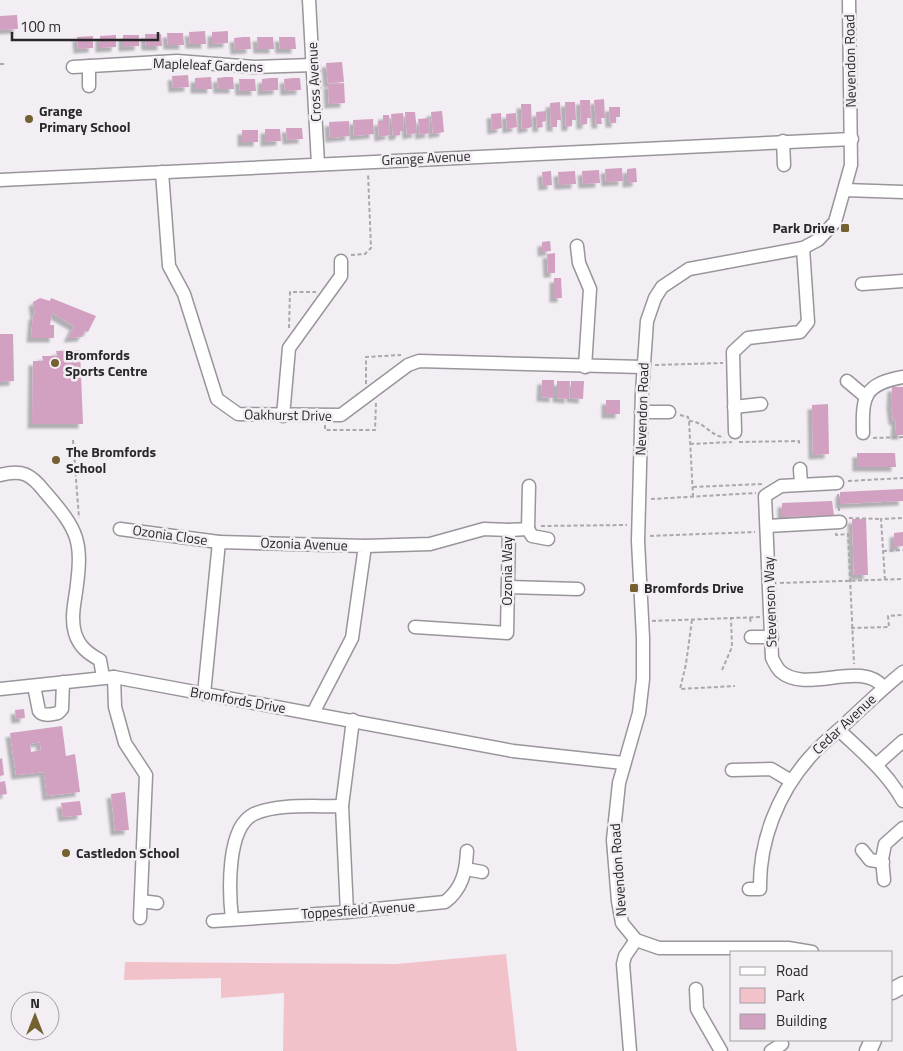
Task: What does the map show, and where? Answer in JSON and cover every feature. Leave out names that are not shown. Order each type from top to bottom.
[{"type":"street","name":"Cross Avenue","points":[[309,0],[318,164]]},
{"type":"street","name":"Nevendon Road","points":[[636,940],[626,930],[620,916],[614,850],[614,811],[623,763],[639,713],[643,679],[638,499],[643,366],[647,321],[655,298],[670,280],[689,269],[803,248],[818,240],[835,222],[851,165],[850,0]]},
{"type":"street","name":"Mapleleaf Gardens","points":[[73,67],[177,61],[254,67],[313,65]]},
{"type":"street","points":[[89,66],[89,86]]},
{"type":"street","name":"Grange Avenue","points":[[0,180],[852,139]]},
{"type":"street","points":[[783,141],[784,165]]},
{"type":"street","name":"Oakhurst Drive","points":[[162,172],[169,266],[184,294],[217,399],[238,414],[283,416],[341,415],[408,365],[419,362],[585,367],[643,366]]},
{"type":"street","points":[[845,190],[903,192]]},
{"type":"street","points":[[577,246],[579,263],[590,289],[585,367]]},
{"type":"street","points":[[729,434],[734,407],[733,352],[748,338],[800,332],[808,322],[803,248]]},
{"type":"street","points":[[283,416],[288,348],[341,276],[341,261]]},
{"type":"street","points":[[862,284],[903,281]]},
{"type":"street","points":[[863,433],[863,402],[866,397],[876,384],[903,377]]},
{"type":"street","points":[[847,381],[866,397]]},
{"type":"street","points":[[734,407],[761,404]]},
{"type":"street","points":[[641,412],[669,412]]},
{"type":"street","points":[[800,470],[801,484]]},
{"type":"street","points":[[0,475],[15,471],[24,473],[44,490],[75,531],[80,559],[73,615],[74,632],[83,648],[100,660],[108,677],[125,743],[146,775],[140,918]]},
{"type":"street","name":"Stevenson Way","points":[[837,483],[781,486],[766,496],[772,658],[781,672],[799,679],[872,678],[884,687]]},
{"type":"street","points":[[528,486],[528,527],[532,536],[548,539]]},
{"type":"street","points":[[767,529],[838,521]]},
{"type":"street","points":[[509,530],[528,527]]},
{"type":"street","name":"Ozonia Close","points":[[120,529],[219,542]]},
{"type":"street","name":"Ozonia Way","points":[[365,546],[430,544],[484,529],[509,530],[507,634],[415,627]]},
{"type":"street","points":[[204,694],[219,542]]},
{"type":"street","name":"Ozonia Avenue","points":[[219,542],[365,546],[352,638],[313,713]]},
{"type":"street","points":[[508,587],[578,588]]},
{"type":"street","points":[[751,637],[772,637]]},
{"type":"street","name":"Cedar Avenue","points":[[749,889],[760,889],[759,867],[779,801],[791,782],[811,756],[884,687],[903,672]]},
{"type":"street","name":"Bromfords Drive","points":[[0,689],[108,677],[352,720],[513,751],[623,763]]},
{"type":"street","points":[[34,686],[41,714],[58,713],[62,709],[63,682]]},
{"type":"street","points":[[347,912],[342,806],[352,720]]},
{"type":"street","points":[[839,730],[895,786],[903,801]]},
{"type":"street","points":[[876,765],[903,741]]},
{"type":"street","points":[[732,770],[771,769],[791,782]]},
{"type":"street","points":[[232,918],[229,883],[234,848],[242,826],[252,815],[277,809],[342,806]]},
{"type":"street","points":[[884,880],[882,862],[885,844],[903,828]]},
{"type":"street","points":[[862,850],[870,860],[882,862]]},
{"type":"street","name":"Toppesfield Avenue","points":[[213,921],[232,918],[347,912],[445,902],[456,894],[466,869],[467,851]]},
{"type":"street","points":[[466,869],[482,872]]},
{"type":"street","points":[[141,901],[157,903]]},
{"type":"street","points":[[630,1051],[623,964],[625,956],[636,940],[659,948],[788,948],[806,951]]},
{"type":"street","points":[[696,989],[697,1009],[720,1051]]},
{"type":"street","points":[[771,1051],[783,1045]]},
{"type":"path","points":[[0,64],[5,64]]},
{"type":"path","points":[[341,261],[341,257],[365,254],[371,248],[367,161]]},
{"type":"path","points":[[288,348],[290,292],[330,291]]},
{"type":"path","points":[[325,415],[325,430],[375,430],[376,396],[370,393],[366,356],[401,355]]},
{"type":"path","points":[[643,366],[733,363]]},
{"type":"path","points":[[669,412],[688,417],[693,496]]},
{"type":"path","points":[[689,421],[699,422],[716,436],[729,434]]},
{"type":"path","points":[[863,433],[874,438],[903,437]]},
{"type":"path","points":[[725,443],[729,434]]},
{"type":"path","points":[[73,440],[80,524],[75,531]]},
{"type":"path","points":[[690,444],[799,440],[799,446]]},
{"type":"path","points":[[855,677],[851,628],[848,534],[836,535],[838,521],[837,483],[903,478]]},
{"type":"path","points":[[638,499],[762,493],[762,483],[693,487]]},
{"type":"path","points":[[838,521],[903,518]]},
{"type":"path","points":[[881,520],[885,580]]},
{"type":"path","points":[[528,527],[638,531],[767,529]]},
{"type":"path","points":[[883,551],[903,550]]},
{"type":"path","points":[[770,584],[903,579]]},
{"type":"path","points":[[851,628],[889,627],[888,616],[903,615]]},
{"type":"path","points":[[650,621],[762,617],[767,622],[772,622]]},
{"type":"path","points":[[722,670],[732,646],[731,618]]},
{"type":"path","points":[[750,618],[751,624]]},
{"type":"path","points":[[692,620],[686,664],[680,689],[735,686]]},
{"type":"green space","points":[[506,954],[517,1051],[283,1051],[284,993],[221,998],[221,978],[124,980],[125,962],[396,964]]},
{"type":"building","points":[[17,15],[18,29],[0,30],[0,16]]},
{"type":"building","points":[[205,31],[206,44],[190,44],[189,32]]},
{"type":"building","points":[[228,31],[228,43],[212,44],[212,32]]},
{"type":"building","points":[[167,33],[183,33],[184,45],[168,45]]},
{"type":"building","points":[[145,34],[161,34],[162,46],[146,46]]},
{"type":"building","points":[[116,35],[116,47],[100,48],[100,36]]},
{"type":"building","points":[[123,35],[139,35],[139,46],[123,47]]},
{"type":"building","points":[[93,36],[93,48],[78,49],[77,37]]},
{"type":"building","points":[[250,37],[251,49],[235,50],[234,38]]},
{"type":"building","points":[[257,37],[273,37],[274,49],[258,49]]},
{"type":"building","points":[[279,37],[295,37],[296,49],[280,49]]},
{"type":"building","points":[[342,62],[344,82],[328,83],[326,63]]},
{"type":"building","points":[[188,75],[189,87],[173,88],[172,76]]},
{"type":"building","points":[[211,77],[212,89],[195,89],[195,78]]},
{"type":"building","points":[[233,77],[234,89],[218,89],[217,78]]},
{"type":"building","points":[[278,78],[278,90],[262,91],[262,79]]},
{"type":"building","points":[[300,78],[301,90],[285,91],[284,79]]},
{"type":"building","points":[[239,79],[255,79],[256,91],[240,91]]},
{"type":"building","points":[[344,83],[345,103],[329,104],[328,84]]},
{"type":"building","points":[[604,99],[605,118],[601,118],[602,124],[596,124],[594,100]]},
{"type":"building","points":[[580,100],[590,100],[591,118],[587,118],[587,124],[581,125]]},
{"type":"building","points":[[560,102],[561,120],[557,120],[557,127],[551,127],[550,103]]},
{"type":"building","points":[[565,102],[575,102],[576,120],[572,120],[572,126],[566,127]]},
{"type":"building","points":[[521,104],[531,104],[532,127],[522,129]]},
{"type":"building","points":[[609,107],[620,107],[620,117],[616,117],[616,123],[610,123]]},
{"type":"building","points":[[442,111],[444,132],[433,134],[431,112]]},
{"type":"building","points":[[546,111],[546,121],[542,122],[543,127],[537,128],[536,112]]},
{"type":"building","points":[[405,112],[415,112],[417,133],[407,135]]},
{"type":"building","points":[[403,113],[404,131],[400,131],[400,135],[393,136],[391,114]]},
{"type":"building","points":[[501,113],[502,128],[492,130],[491,114]]},
{"type":"building","points":[[516,113],[517,127],[507,129],[506,114]]},
{"type":"building","points":[[383,115],[389,115],[390,135],[379,137],[378,121],[383,121]]},
{"type":"building","points":[[429,118],[430,133],[420,135],[418,119]]},
{"type":"building","points":[[373,119],[374,134],[354,136],[353,120]]},
{"type":"building","points":[[349,121],[350,136],[330,138],[329,122]]},
{"type":"building","points":[[286,128],[302,128],[303,139],[287,140]]},
{"type":"building","points":[[265,129],[280,129],[281,141],[265,142]]},
{"type":"building","points":[[242,130],[258,130],[258,142],[242,142]]},
{"type":"building","points":[[622,168],[623,181],[606,182],[605,169]]},
{"type":"building","points":[[636,168],[637,182],[627,183],[627,169]]},
{"type":"building","points":[[599,170],[600,183],[583,184],[582,171]]},
{"type":"building","points":[[551,171],[552,185],[543,186],[542,172]]},
{"type":"building","points":[[575,171],[576,184],[559,185],[558,172]]},
{"type":"building","points":[[550,241],[551,251],[542,252],[542,242]]},
{"type":"building","points":[[555,253],[555,273],[548,273],[547,254]]},
{"type":"building","points":[[554,278],[561,278],[562,298],[554,298]]},
{"type":"building","points":[[40,298],[50,301],[51,298],[96,316],[88,332],[85,331],[82,337],[68,338],[74,326],[52,313],[50,325],[54,325],[54,338],[31,338],[33,315],[35,315],[33,302]]},
{"type":"building","points":[[0,334],[13,334],[14,381],[0,382]]},
{"type":"building","points":[[80,350],[83,424],[32,424],[33,361],[43,361],[42,356],[57,356],[56,351]]},
{"type":"building","points":[[542,380],[554,380],[554,398],[541,397]]},
{"type":"building","points":[[557,381],[570,381],[569,399],[557,398]]},
{"type":"building","points":[[571,381],[584,381],[583,399],[571,398]]},
{"type":"building","points":[[892,387],[903,387],[903,435],[895,435],[896,421],[893,420],[891,405]]},
{"type":"building","points":[[606,400],[620,400],[620,414],[606,414]]},
{"type":"building","points":[[828,404],[829,454],[813,455],[812,405]]},
{"type":"building","points":[[857,453],[895,453],[896,467],[857,467]]},
{"type":"building","points":[[903,489],[903,501],[840,504],[840,492]]},
{"type":"building","points":[[832,501],[834,515],[782,517],[782,503]]},
{"type":"building","points":[[852,519],[866,519],[868,575],[854,575]]},
{"type":"building","points":[[903,532],[903,546],[894,547],[894,533]]},
{"type":"building","points":[[24,709],[25,718],[16,719],[15,710]]},
{"type":"building","points":[[62,726],[66,756],[75,754],[80,792],[47,796],[44,772],[16,775],[10,733]],"holes":[[[40,742],[41,750],[31,752],[30,744]]]},
{"type":"building","points":[[2,758],[4,775],[0,776],[0,759]]},
{"type":"building","points":[[5,781],[7,794],[0,795],[0,782]]},
{"type":"building","points":[[125,792],[129,830],[115,831],[111,794]]},
{"type":"building","points":[[80,801],[82,815],[63,817],[61,803]]},
{"type":"place","name":"Grange Primary School","points":[[29,119]]},
{"type":"place","name":"Park Drive","points":[[845,228]]},
{"type":"place","name":"Bromfords Sports Centre","points":[[55,363]]},
{"type":"place","name":"The Bromfords School","points":[[56,460]]},
{"type":"place","name":"Bromfords Drive","points":[[634,588]]},
{"type":"place","name":"Castledon School","points":[[66,853]]}]
